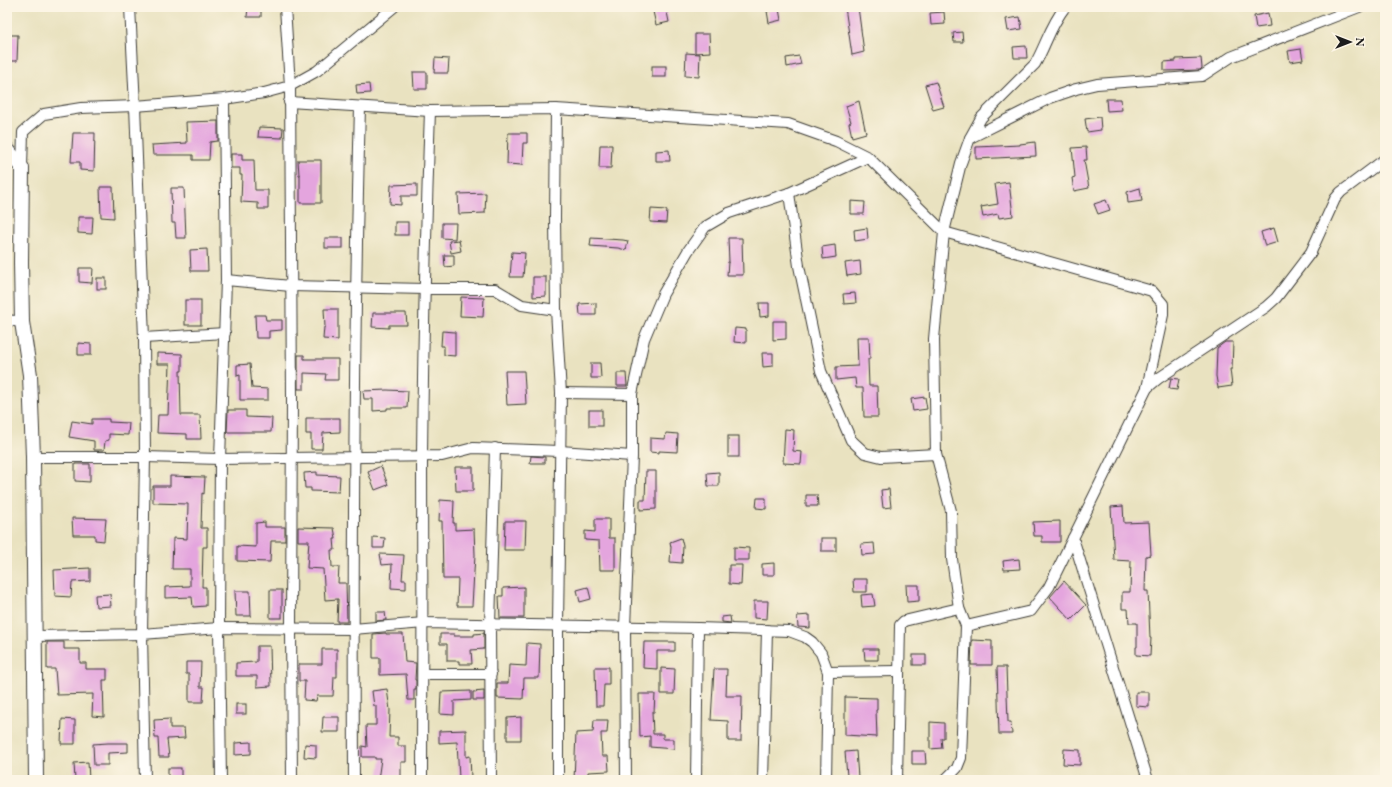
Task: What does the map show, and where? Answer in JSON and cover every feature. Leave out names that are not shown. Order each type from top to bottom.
[{"type":"street","points":[[130,7],[144,338],[145,457],[142,634],[145,780]]},
{"type":"street","points":[[285,7],[290,86],[292,780]]},
{"type":"street","points":[[36,780],[33,457],[30,375],[22,322],[20,263],[23,132],[44,114],[81,108],[135,106],[224,99],[264,94],[290,86],[317,71],[394,7]]},
{"type":"street","points":[[945,780],[957,768],[961,758],[966,626],[959,608],[952,559],[951,511],[936,454],[934,339],[944,232],[961,163],[970,138],[981,118],[1035,64],[1050,29],[1064,7]]},
{"type":"street","points":[[970,138],[1050,98],[1076,89],[1097,84],[1202,76],[1231,57],[1359,7]]},
{"type":"street","points":[[221,780],[219,628],[220,459],[226,280],[224,99]]},
{"type":"street","points":[[289,102],[430,111],[556,109],[788,124],[836,141],[868,157],[944,232],[1152,291],[1163,304],[1163,315],[1147,388],[1048,587],[1031,611],[966,626]]},
{"type":"street","points":[[354,780],[353,630],[355,287],[360,107]]},
{"type":"street","points":[[556,109],[556,310],[561,393],[558,780]]},
{"type":"street","points":[[422,780],[424,624],[422,456],[430,111]]},
{"type":"street","points":[[7,149],[22,168]]},
{"type":"street","points":[[626,780],[625,627],[632,456],[632,394],[644,339],[663,294],[688,251],[705,227],[729,213],[789,193],[868,157]]},
{"type":"street","points":[[1147,388],[1159,378],[1266,308],[1276,298],[1311,252],[1335,200],[1341,192],[1385,159]]},
{"type":"street","points":[[789,193],[799,266],[821,371],[851,440],[865,453],[881,457],[936,454]]},
{"type":"street","points":[[226,280],[291,286],[495,289],[522,305],[556,310]]},
{"type":"street","points":[[7,320],[22,322]]},
{"type":"street","points":[[144,338],[225,333]]},
{"type":"street","points":[[561,393],[632,394]]},
{"type":"street","points":[[33,457],[220,459],[354,458],[442,456],[473,448],[560,451],[632,456]]},
{"type":"street","points":[[491,780],[490,625],[495,448]]},
{"type":"street","points":[[1073,538],[1148,780]]},
{"type":"street","points":[[897,780],[900,625],[904,621],[959,608]]},
{"type":"street","points":[[35,636],[142,634],[219,628],[353,630],[424,624],[698,628],[789,631],[805,637],[812,642],[821,653],[828,672],[826,780]]},
{"type":"street","points":[[696,780],[698,628]]},
{"type":"street","points":[[763,780],[767,630]]},
{"type":"street","points":[[828,672],[898,671]]},
{"type":"street","points":[[423,674],[491,674]]},
{"type":"building","points":[[248,7],[261,7],[261,17],[247,17]]},
{"type":"building","points":[[652,7],[666,7],[669,22],[656,25]]},
{"type":"building","points":[[845,7],[858,7],[864,52],[852,55]]},
{"type":"building","points":[[779,9],[781,20],[769,23],[767,11]]},
{"type":"building","points":[[944,12],[945,24],[931,25],[930,13]]},
{"type":"building","points":[[1268,13],[1270,26],[1256,28],[1254,16]]},
{"type":"building","points":[[1020,17],[1022,29],[1008,31],[1006,19]]},
{"type":"building","points":[[962,32],[963,42],[954,42],[953,33]]},
{"type":"building","points":[[695,34],[709,34],[710,52],[695,53]]},
{"type":"building","points":[[7,35],[18,35],[17,61],[7,61]]},
{"type":"building","points":[[1026,46],[1027,58],[1014,58],[1013,47]]},
{"type":"building","points":[[1301,49],[1303,60],[1290,62],[1288,51]]},
{"type":"building","points":[[686,53],[700,54],[699,77],[685,76]]},
{"type":"building","points":[[799,56],[801,64],[787,67],[786,58]]},
{"type":"building","points":[[435,58],[449,59],[448,73],[434,73]]},
{"type":"building","points":[[1201,58],[1202,68],[1200,70],[1164,71],[1164,62],[1176,61],[1176,59]]},
{"type":"building","points":[[652,66],[666,66],[666,77],[652,77]]},
{"type":"building","points":[[413,72],[427,72],[427,89],[414,89]]},
{"type":"building","points":[[936,82],[944,107],[933,110],[925,85]]},
{"type":"building","points":[[369,84],[370,93],[357,94],[356,85]]},
{"type":"building","points":[[1106,99],[1121,99],[1122,110],[1107,111]]},
{"type":"building","points":[[859,101],[866,133],[852,137],[849,123],[851,122],[846,106]]},
{"type":"building","points":[[1100,117],[1101,130],[1087,132],[1085,119]]},
{"type":"building","points":[[218,121],[218,141],[210,142],[209,160],[193,160],[193,155],[153,155],[152,145],[187,143],[186,122]]},
{"type":"building","points":[[259,127],[283,128],[282,138],[258,137]]},
{"type":"building","points":[[73,133],[95,133],[94,171],[80,170],[80,162],[71,162]]},
{"type":"building","points":[[508,133],[527,133],[527,143],[523,143],[522,165],[507,164]]},
{"type":"building","points":[[1035,142],[1036,156],[976,159],[976,147],[1020,145]]},
{"type":"building","points":[[600,145],[612,145],[611,168],[599,168]]},
{"type":"building","points":[[1086,147],[1087,160],[1084,160],[1089,188],[1074,191],[1072,178],[1075,177],[1072,148]]},
{"type":"building","points":[[669,150],[670,161],[656,161],[656,151]]},
{"type":"building","points":[[231,154],[242,154],[242,160],[254,160],[255,190],[268,190],[268,209],[258,209],[258,203],[241,202],[242,175],[240,175],[240,168],[231,168]]},
{"type":"building","points":[[298,160],[321,160],[321,203],[300,203],[300,175]]},
{"type":"building","points":[[1009,182],[1013,216],[999,218],[998,214],[983,217],[981,207],[998,204],[995,184]]},
{"type":"building","points":[[417,184],[417,196],[401,196],[401,205],[390,204],[391,185]]},
{"type":"building","points":[[100,187],[113,187],[114,218],[101,217]]},
{"type":"building","points":[[171,188],[184,188],[186,238],[176,238],[175,223],[172,223]]},
{"type":"building","points":[[1140,188],[1142,201],[1128,203],[1127,192]]},
{"type":"building","points":[[486,193],[485,213],[459,214],[458,194]]},
{"type":"building","points":[[1106,200],[1110,210],[1098,214],[1094,204]]},
{"type":"building","points":[[851,201],[865,202],[864,214],[851,214]]},
{"type":"building","points":[[651,209],[667,210],[666,223],[650,222]]},
{"type":"building","points":[[78,217],[93,217],[92,234],[78,233]]},
{"type":"building","points":[[395,222],[408,222],[408,235],[395,235]]},
{"type":"building","points":[[442,223],[456,223],[455,239],[442,238]]},
{"type":"building","points":[[867,228],[868,239],[855,241],[854,230]]},
{"type":"building","points":[[1274,228],[1278,242],[1265,246],[1261,232]]},
{"type":"building","points":[[325,238],[343,238],[343,248],[325,248]]},
{"type":"building","points":[[591,238],[628,241],[626,250],[590,246]]},
{"type":"building","points":[[728,238],[742,238],[743,275],[727,275],[729,262]]},
{"type":"building","points":[[459,240],[461,251],[451,253],[449,241]]},
{"type":"building","points":[[835,245],[836,257],[823,259],[822,247]]},
{"type":"building","points":[[207,249],[208,271],[191,271],[190,250]]},
{"type":"building","points":[[512,252],[525,253],[523,277],[510,277]]},
{"type":"building","points":[[444,255],[454,255],[454,266],[445,267]]},
{"type":"building","points":[[860,261],[861,274],[847,276],[845,263]]},
{"type":"building","points":[[79,268],[93,268],[92,283],[79,282]]},
{"type":"building","points":[[533,277],[546,277],[546,296],[533,297]]},
{"type":"building","points":[[97,278],[106,278],[106,289],[97,289]]},
{"type":"building","points":[[855,293],[856,303],[844,304],[843,294]]},
{"type":"building","points":[[461,297],[484,298],[483,317],[460,316]]},
{"type":"building","points":[[185,300],[201,300],[201,325],[185,325]]},
{"type":"building","points":[[596,303],[596,315],[580,315],[579,304]]},
{"type":"building","points":[[759,303],[769,303],[769,316],[760,317]]},
{"type":"building","points":[[324,309],[338,309],[338,340],[323,339],[325,327]]},
{"type":"building","points":[[373,313],[406,313],[407,325],[389,325],[389,328],[372,327]]},
{"type":"building","points":[[255,315],[265,315],[266,320],[282,320],[282,330],[269,331],[269,338],[256,338]]},
{"type":"building","points":[[773,321],[786,321],[786,339],[773,340]]},
{"type":"building","points":[[735,328],[746,329],[746,343],[734,342]]},
{"type":"building","points":[[442,331],[455,332],[455,356],[444,355],[444,346],[441,346]]},
{"type":"building","points":[[857,337],[869,337],[869,386],[877,386],[878,417],[864,417],[863,388],[856,388],[855,378],[836,380],[836,367],[858,366]]},
{"type":"building","points":[[1225,342],[1233,342],[1232,369],[1230,369],[1232,386],[1218,388],[1216,376],[1217,348]]},
{"type":"building","points":[[78,343],[91,344],[91,355],[78,355]]},
{"type":"building","points":[[157,353],[182,354],[182,371],[180,371],[181,415],[200,415],[201,439],[187,439],[187,434],[157,433],[158,415],[168,415],[170,364],[157,364]]},
{"type":"building","points":[[762,353],[773,353],[773,366],[763,367]]},
{"type":"building","points":[[298,355],[304,355],[304,359],[338,359],[338,380],[325,380],[326,374],[304,373],[304,389],[298,389]]},
{"type":"building","points":[[591,363],[600,363],[601,378],[591,378]]},
{"type":"building","points":[[250,364],[252,388],[268,389],[268,400],[240,400],[240,375],[237,376],[237,365]]},
{"type":"building","points":[[505,371],[524,371],[526,404],[507,405]]},
{"type":"building","points":[[617,373],[626,373],[627,386],[617,386]]},
{"type":"building","points":[[1171,378],[1179,379],[1177,390],[1169,389]]},
{"type":"building","points":[[363,391],[408,391],[407,408],[387,408],[387,410],[373,411],[373,399],[364,399]]},
{"type":"building","points":[[925,397],[927,409],[913,411],[911,399]]},
{"type":"building","points":[[228,410],[246,410],[246,417],[272,418],[271,432],[227,432]]},
{"type":"building","points":[[589,410],[602,410],[602,426],[589,426]]},
{"type":"building","points":[[306,418],[340,418],[340,432],[323,433],[322,449],[311,449],[311,434],[306,434]]},
{"type":"building","points":[[92,419],[109,419],[109,422],[129,423],[128,435],[109,434],[109,440],[105,441],[104,450],[94,450],[94,441],[69,437],[72,421],[92,424]]},
{"type":"building","points":[[785,429],[794,430],[793,451],[802,452],[801,464],[783,463]]},
{"type":"building","points":[[666,433],[678,434],[677,452],[650,452],[650,438],[665,439]]},
{"type":"building","points":[[728,436],[739,436],[739,457],[728,457]]},
{"type":"building","points":[[531,456],[545,457],[545,463],[530,463]]},
{"type":"building","points":[[75,464],[90,464],[90,482],[75,481]]},
{"type":"building","points":[[381,466],[388,485],[375,490],[368,472]]},
{"type":"building","points":[[455,467],[473,467],[473,491],[456,491]]},
{"type":"building","points":[[646,471],[656,471],[656,509],[640,510],[640,500],[645,500]]},
{"type":"building","points":[[317,472],[317,475],[340,476],[339,492],[311,491],[311,488],[305,488],[304,473]]},
{"type":"building","points":[[719,472],[719,486],[708,486],[707,473]]},
{"type":"building","points":[[170,476],[205,477],[204,494],[202,493],[201,528],[207,528],[207,547],[203,547],[202,587],[206,587],[206,606],[193,607],[192,597],[165,598],[165,587],[190,586],[190,569],[172,569],[173,538],[187,539],[188,504],[153,503],[153,486],[170,486]]},
{"type":"building","points":[[889,489],[891,507],[883,508],[881,490]]},
{"type":"building","points":[[806,495],[817,495],[818,506],[806,506]]},
{"type":"building","points":[[757,498],[766,498],[766,509],[756,508]]},
{"type":"building","points":[[440,500],[454,501],[453,523],[455,523],[455,530],[474,529],[475,555],[472,606],[457,606],[458,579],[443,579],[442,521],[439,521]]},
{"type":"building","points":[[1123,506],[1124,523],[1149,522],[1151,555],[1146,556],[1145,591],[1148,591],[1151,638],[1150,656],[1136,655],[1137,623],[1129,623],[1128,609],[1122,609],[1122,592],[1130,592],[1131,561],[1114,560],[1111,507]]},
{"type":"building","points":[[72,518],[106,519],[104,541],[95,540],[95,535],[73,535]]},
{"type":"building","points":[[595,519],[609,519],[609,538],[615,538],[615,570],[600,570],[599,541],[585,540],[585,531],[595,532]]},
{"type":"building","points":[[505,521],[526,521],[525,550],[504,550]]},
{"type":"building","points":[[1060,521],[1060,542],[1042,542],[1042,536],[1034,536],[1033,522]]},
{"type":"building","points":[[265,522],[265,527],[285,527],[285,541],[271,541],[270,562],[237,561],[237,546],[256,547],[256,523]]},
{"type":"building","points":[[298,527],[334,528],[336,539],[334,539],[335,550],[331,550],[332,567],[339,567],[338,583],[346,583],[347,622],[337,622],[338,599],[325,600],[323,569],[307,568],[309,541],[298,541]]},
{"type":"building","points":[[373,537],[385,538],[384,548],[373,548]]},
{"type":"building","points":[[681,538],[683,546],[682,563],[670,562],[670,542]]},
{"type":"building","points":[[821,538],[836,538],[836,551],[821,551]]},
{"type":"building","points":[[874,543],[875,554],[862,555],[861,544]]},
{"type":"building","points":[[734,547],[749,548],[749,560],[734,560]]},
{"type":"building","points":[[380,554],[404,555],[402,580],[406,580],[406,589],[391,588],[392,564],[382,565]]},
{"type":"building","points":[[1019,559],[1020,569],[1004,570],[1003,561]]},
{"type":"building","points":[[774,563],[774,575],[762,575],[762,564]]},
{"type":"building","points":[[729,565],[742,565],[741,585],[729,584]]},
{"type":"building","points":[[90,568],[90,581],[72,582],[71,597],[55,596],[54,570]]},
{"type":"building","points":[[853,579],[867,579],[867,592],[854,592]]},
{"type":"building","points":[[1064,581],[1086,605],[1071,620],[1050,597]]},
{"type":"building","points":[[906,585],[919,585],[919,601],[907,602]]},
{"type":"building","points":[[524,587],[524,618],[500,618],[499,596],[503,596],[503,588]]},
{"type":"building","points":[[588,587],[591,599],[580,602],[577,590]]},
{"type":"building","points":[[270,590],[282,590],[282,618],[270,618]]},
{"type":"building","points":[[235,591],[250,591],[251,616],[236,616]]},
{"type":"building","points":[[110,594],[111,606],[96,607],[95,595]]},
{"type":"building","points":[[873,594],[875,606],[862,607],[861,595]]},
{"type":"building","points":[[754,601],[768,601],[767,619],[754,618]]},
{"type":"building","points":[[376,612],[385,612],[386,620],[376,621]]},
{"type":"building","points":[[810,615],[810,628],[798,627],[797,616]]},
{"type":"building","points":[[730,616],[731,623],[722,622],[722,617]]},
{"type":"building","points":[[484,633],[484,649],[471,650],[472,664],[459,664],[459,661],[447,661],[447,644],[440,644],[440,634],[474,636],[474,634]]},
{"type":"building","points":[[373,634],[403,634],[405,662],[416,663],[416,689],[414,689],[414,700],[408,700],[406,674],[380,675],[380,658],[373,658]]},
{"type":"building","points":[[972,640],[992,641],[992,665],[971,665]]},
{"type":"building","points":[[47,642],[64,642],[64,649],[80,649],[80,663],[86,663],[86,669],[107,669],[107,680],[103,680],[104,717],[92,716],[93,694],[57,695],[55,669],[47,669]]},
{"type":"building","points":[[644,642],[675,642],[675,651],[657,651],[657,669],[643,668]]},
{"type":"building","points":[[527,643],[540,644],[539,678],[524,678],[523,699],[497,698],[497,683],[508,683],[509,665],[526,666]]},
{"type":"building","points":[[257,646],[270,646],[271,686],[257,687],[257,676],[236,676],[236,663],[257,662]]},
{"type":"building","points":[[322,649],[337,649],[337,677],[334,677],[333,696],[317,696],[316,701],[304,700],[305,681],[299,681],[299,664],[322,664]]},
{"type":"building","points":[[864,649],[878,649],[878,660],[865,660]]},
{"type":"building","points":[[913,655],[926,655],[926,665],[913,665]]},
{"type":"building","points":[[186,662],[201,662],[200,687],[204,687],[203,702],[189,702],[189,674],[186,674]]},
{"type":"building","points":[[595,667],[609,667],[609,685],[604,685],[603,706],[596,706]]},
{"type":"building","points":[[997,667],[1006,667],[1008,722],[1011,722],[1012,734],[999,734]]},
{"type":"building","points":[[661,668],[675,669],[674,694],[661,694]]},
{"type":"building","points":[[714,669],[727,669],[726,696],[742,696],[741,741],[728,741],[728,721],[711,720]]},
{"type":"building","points":[[387,689],[390,710],[389,737],[398,737],[398,746],[406,746],[406,762],[401,762],[401,780],[378,780],[381,759],[375,759],[375,757],[362,757],[362,746],[367,747],[366,725],[376,725],[376,706],[374,706],[372,691]]},
{"type":"building","points":[[471,691],[471,700],[454,701],[454,715],[440,714],[441,692]]},
{"type":"building","points":[[484,691],[484,700],[473,700],[473,692]]},
{"type":"building","points":[[1136,692],[1149,692],[1149,707],[1136,706]]},
{"type":"building","points":[[639,694],[655,694],[654,712],[652,712],[653,734],[663,734],[663,739],[674,739],[674,749],[650,747],[650,736],[640,737]]},
{"type":"building","points":[[845,697],[877,698],[877,737],[845,735]]},
{"type":"building","points":[[236,704],[246,704],[246,714],[236,714]]},
{"type":"building","points":[[323,717],[339,717],[339,732],[322,732]]},
{"type":"building","points":[[521,717],[521,740],[507,740],[507,718]]},
{"type":"building","points":[[62,719],[75,720],[75,744],[61,744]]},
{"type":"building","points":[[170,719],[170,728],[184,728],[185,738],[167,739],[169,757],[159,757],[158,738],[155,738],[154,720]]},
{"type":"building","points":[[594,720],[608,720],[607,733],[601,733],[602,756],[608,756],[609,771],[588,772],[588,780],[574,780],[576,733],[593,732]]},
{"type":"building","points":[[930,722],[944,723],[944,738],[941,738],[942,748],[930,749]]},
{"type":"building","points":[[466,730],[466,757],[470,756],[471,778],[459,778],[457,742],[439,743],[439,731]]},
{"type":"building","points":[[251,742],[251,754],[235,755],[235,743]]},
{"type":"building","points":[[128,743],[128,752],[108,753],[108,765],[94,765],[93,744]]},
{"type":"building","points":[[305,744],[316,745],[316,758],[304,757]]},
{"type":"building","points":[[1064,749],[1080,750],[1080,765],[1063,764]]},
{"type":"building","points":[[856,751],[858,777],[847,776],[845,752]]},
{"type":"building","points":[[912,751],[925,751],[926,764],[912,764]]},
{"type":"building","points":[[88,762],[89,780],[75,780],[74,763]]},
{"type":"building","points":[[168,768],[181,768],[181,780],[168,780]]}]
